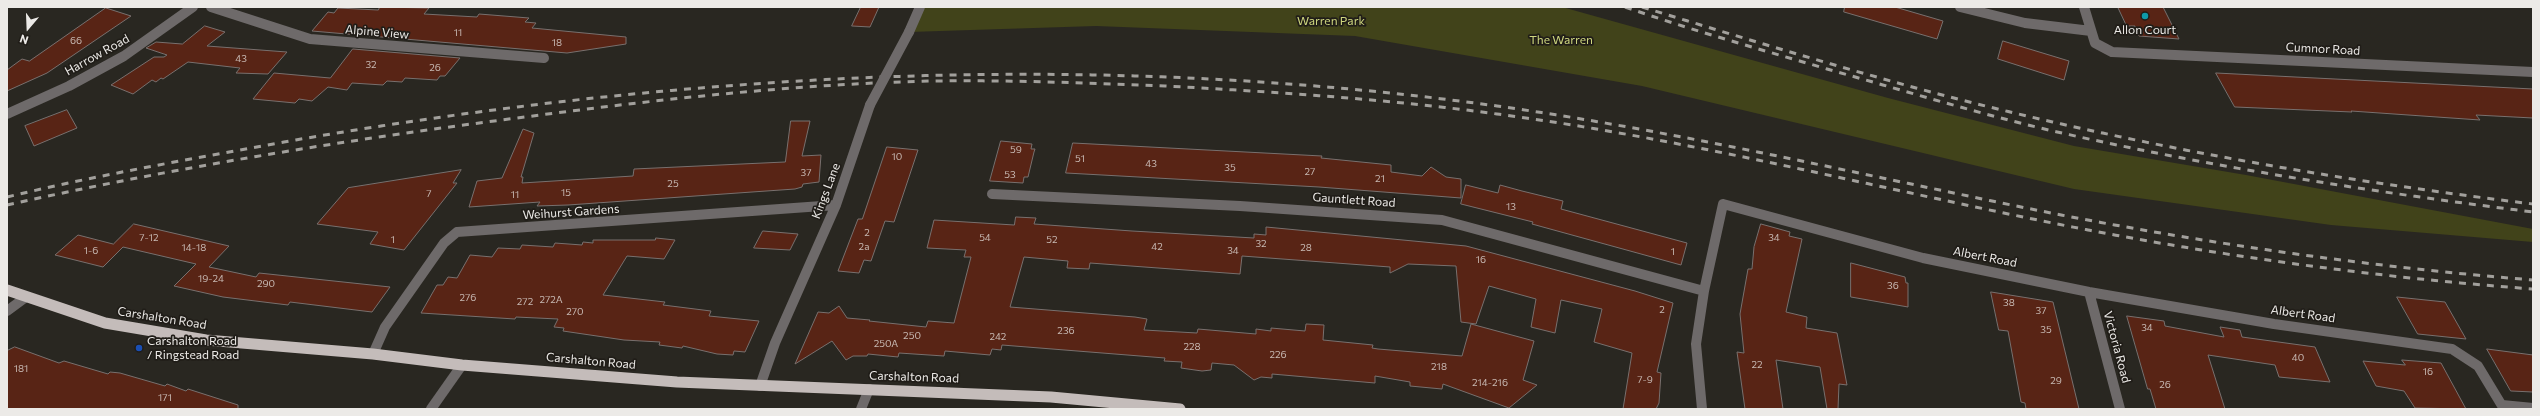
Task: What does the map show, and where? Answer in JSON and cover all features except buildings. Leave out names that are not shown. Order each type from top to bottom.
[{"type":"highway","name":"Carshalton Road","points":[[7,290],[105,323],[206,340],[374,354],[462,365],[677,382],[1057,398],[1180,409]]},
{"type":"street","name":"Harrow Road","points":[[7,114],[69,86],[124,56],[193,7]]},
{"type":"street","name":"Alpine View","points":[[211,7],[310,38],[544,58]]},
{"type":"street","name":"Kings Lane","points":[[760,386],[775,343],[836,205],[870,105],[909,32],[920,7]]},
{"type":"street","points":[[1960,7],[1990,16],[2048,28],[2091,31],[2084,7]]},
{"type":"street","name":"Cumnor Road","points":[[2091,31],[2095,43],[2112,52],[2533,72]]},
{"type":"street","name":"Gauntlett Road","points":[[992,194],[1240,206],[1442,220],[1704,291]]},
{"type":"street","name":"Albert Road","points":[[1702,409],[1696,360],[1704,291],[1723,204],[1923,258],[2089,292],[2274,324],[2452,349],[2469,356],[2480,367],[2503,407]]},
{"type":"street","name":"Weihurst Gardens","points":[[374,354],[385,327],[444,243],[457,232],[836,205]]},
{"type":"street","name":"Victoria Road","points":[[2089,292],[2120,409]]},
{"type":"street","points":[[7,311],[26,297]]},
{"type":"street","points":[[431,409],[462,365]]},
{"type":"street","points":[[861,409],[869,390]]},
{"type":"street","points":[[2503,407],[2533,408]]},
{"type":"green space","name":"The Warren","points":[[920,7],[1562,7],[1888,98],[2074,146],[2246,175],[2533,229],[2533,242],[2331,225],[2074,189],[1642,86],[1355,36],[1096,26],[909,32]]},
{"type":"railway","points":[[1625,7],[1827,69],[1967,109],[2053,131],[2172,156],[2292,178],[2533,212]]},
{"type":"railway","points":[[1642,7],[1908,86],[2091,131],[2238,160],[2385,184],[2533,204]]},
{"type":"railway","points":[[7,197],[110,174],[284,142],[434,118],[585,99],[737,85],[889,77],[1041,74],[1193,78],[1345,89],[1497,106],[1636,128],[1774,155],[2051,213],[2171,235],[2351,261],[2472,275],[2533,280]]},
{"type":"railway","points":[[7,205],[136,178],[330,144],[576,110],[729,93],[831,85],[934,81],[1021,81],[1165,86],[1248,91],[1414,104],[1497,114],[1571,125],[1720,152],[2014,215],[2143,240],[2254,258],[2365,273],[2533,289]]},
{"type":"place","name":"Allon Court","points":[[2145,16]]},
{"type":"place","name":"Carshalton Road / Ringstead Road","points":[[139,348]]},
{"type":"park label","name":"Warren Park","points":[[1331,21]]}]
